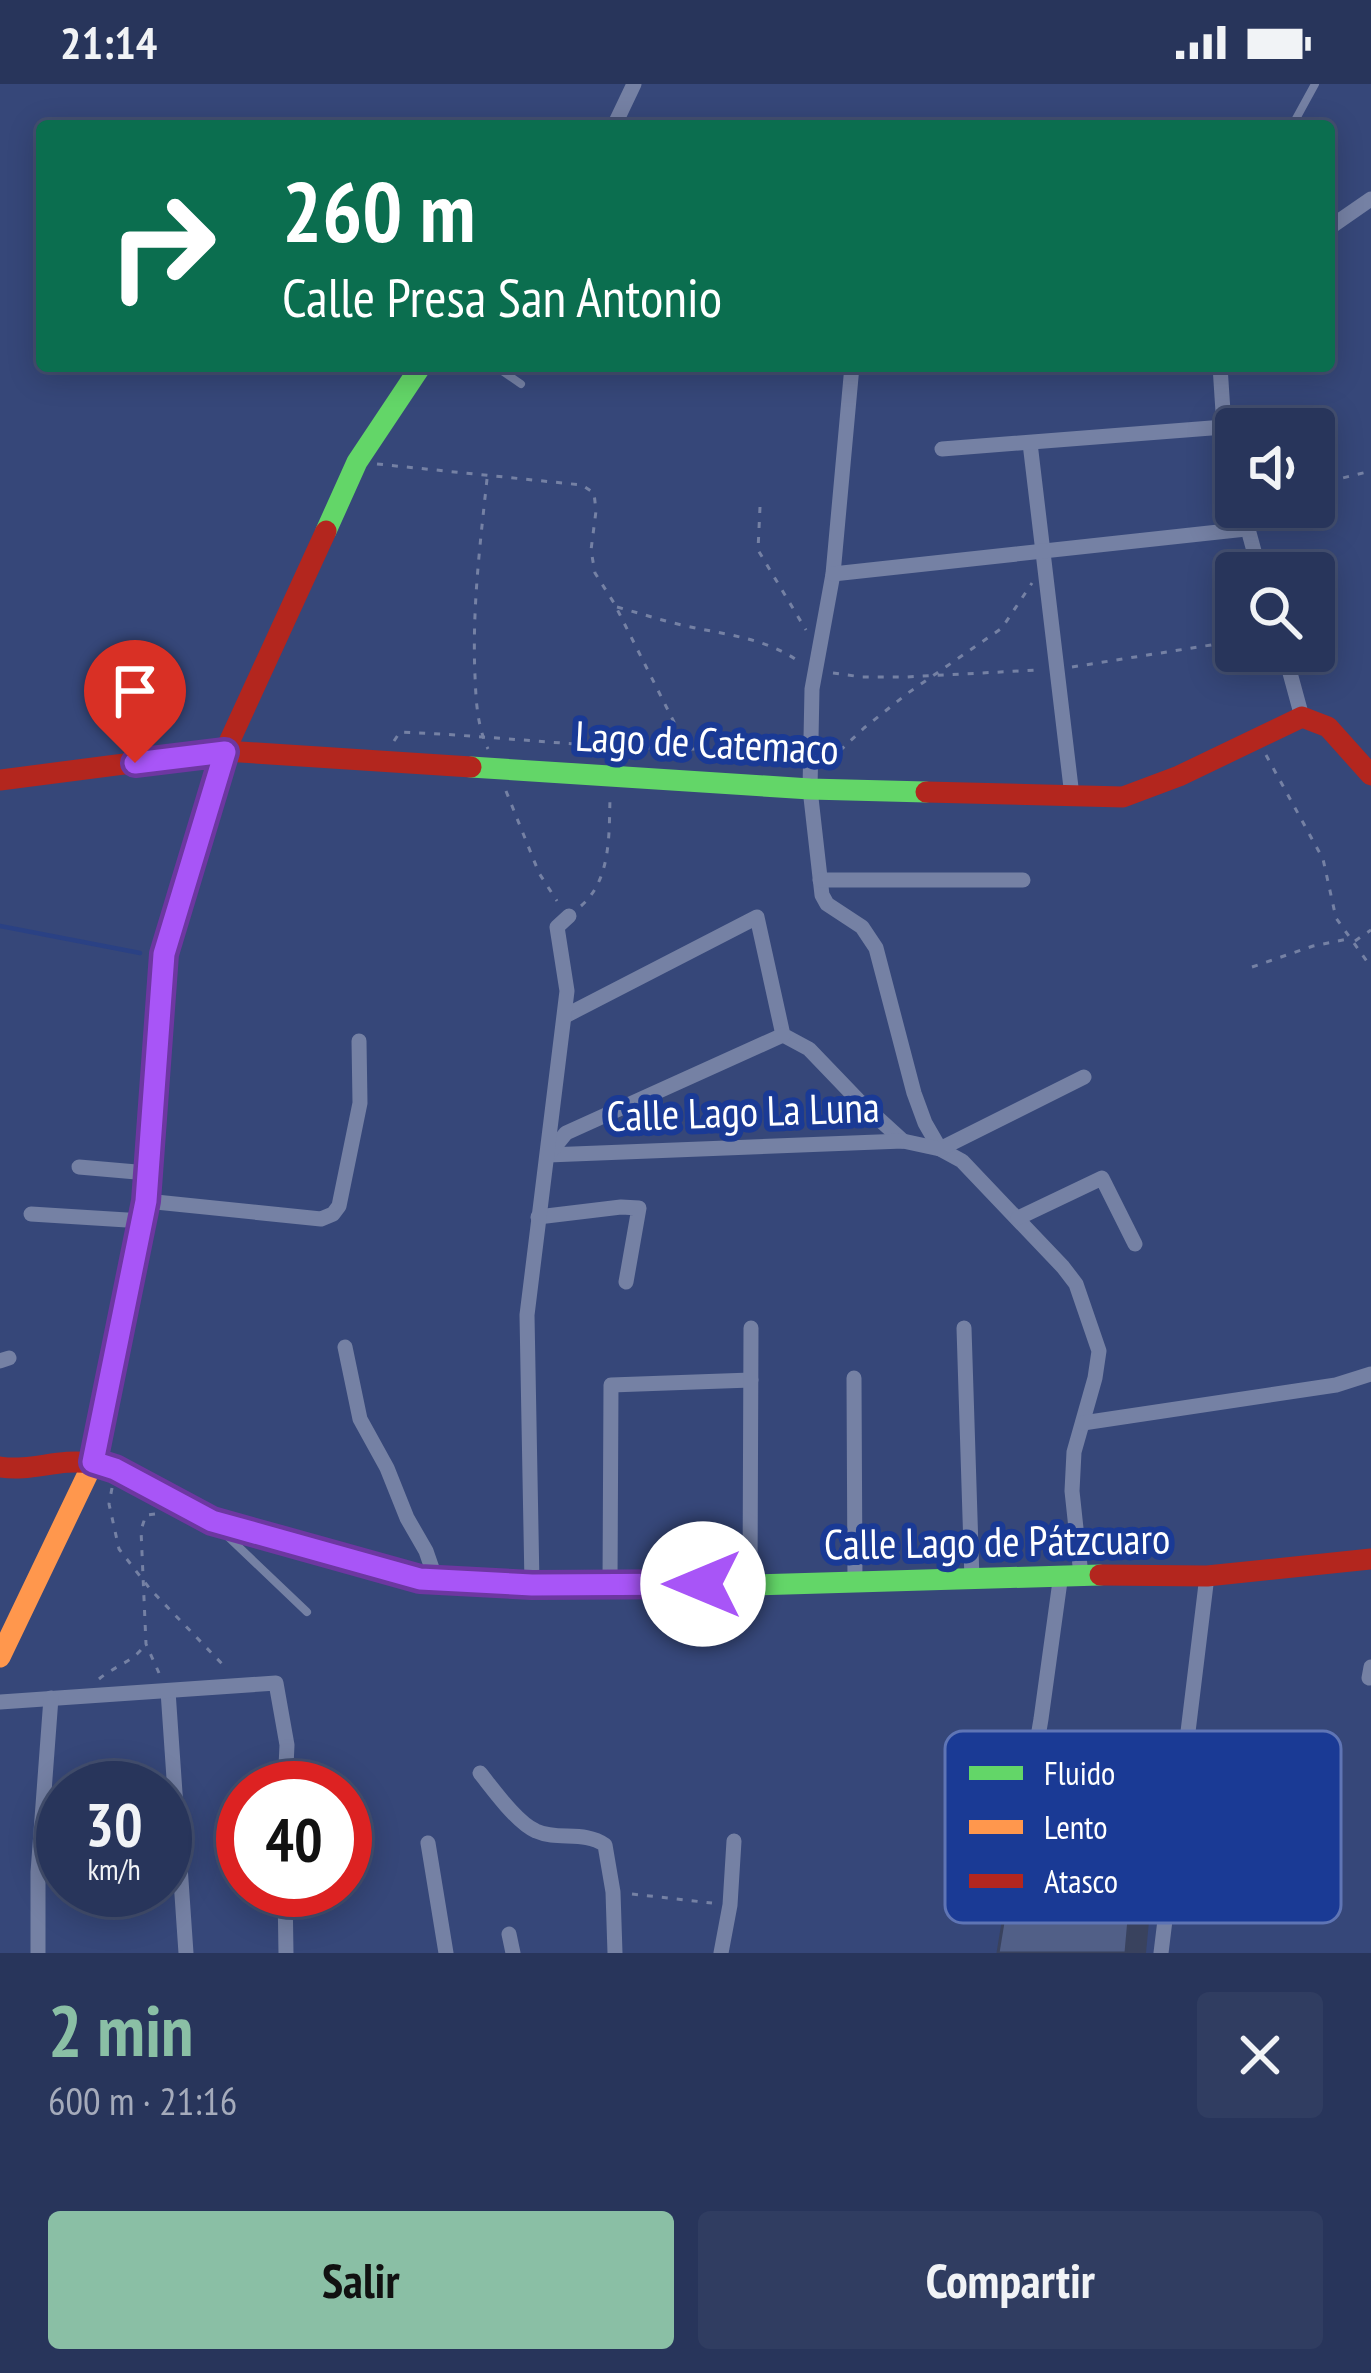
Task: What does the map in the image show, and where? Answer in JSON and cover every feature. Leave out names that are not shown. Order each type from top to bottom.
[{"type":"street","points":[[617,120],[634,84]]},
{"type":"street","points":[[1335,224],[1371,199]]},
{"type":"street","points":[[1,1650],[104,1466],[145,1211],[164,954],[225,752],[358,462],[418,372]]},
{"type":"street","points":[[851,372],[833,574],[812,689],[810,784],[826,904],[862,927],[876,948],[914,1094],[940,1149],[962,1161],[1076,1284],[1099,1351],[1074,1452],[1071,1575],[1039,1731]]},
{"type":"street","points":[[1220,372],[1223,408]]},
{"type":"street","points":[[942,449],[1215,428]]},
{"type":"street","points":[[1030,442],[1072,796]]},
{"type":"street","points":[[833,574],[1045,558],[1246,529],[1253,552]]},
{"type":"street","points":[[1290,672],[1302,717],[1328,727],[1371,775]]},
{"type":"street","name":"Lago de Catemaco","points":[[0,780],[225,752],[610,776],[1123,797],[1179,776],[1302,717]]},
{"type":"street","points":[[820,880],[1023,880]]},
{"type":"street","points":[[532,1585],[527,1315],[567,991],[557,927],[569,916]]},
{"type":"street","points":[[565,1016],[757,917],[783,1035],[809,1049],[903,1141]]},
{"type":"street","points":[[548,1155],[566,1133],[783,1035]]},
{"type":"street","points":[[31,1214],[145,1211],[321,1219],[332,1214],[339,1206],[360,1103],[359,1041]]},
{"type":"street","points":[[940,1149],[1084,1077]]},
{"type":"street","name":"Calle Lago La Luna","points":[[548,1155],[903,1141],[940,1149]]},
{"type":"street","points":[[79,1167],[148,1173]]},
{"type":"street","points":[[1018,1218],[1102,1178],[1135,1244]]},
{"type":"street","points":[[538,1217],[639,1208],[626,1282]]},
{"type":"street","points":[[750,1585],[751,1328]]},
{"type":"street","points":[[964,1328],[972,1580]]},
{"type":"street","points":[[345,1347],[360,1419],[436,1580]]},
{"type":"street","points":[[1083,1423],[1336,1385],[1371,1374]]},
{"type":"street","points":[[854,1378],[855,1584]]},
{"type":"street","points":[[610,1584],[611,1385],[752,1380]]},
{"type":"street","points":[[0,1467],[20,1470],[59,1460],[104,1466]]},
{"type":"street","name":"Calle Lago de Pátzcuaro","points":[[104,1466],[212,1521],[420,1579],[532,1585],[855,1584],[1071,1575],[1207,1576],[1371,1559]]},
{"type":"street","points":[[1188,1731],[1207,1576]]},
{"type":"street","points":[[0,1702],[276,1683],[286,1761]]},
{"type":"street","points":[[168,1691],[186,1953]]},
{"type":"street","points":[[38,1953],[38,1872],[51,1698]]},
{"type":"street","points":[[479,1773],[536,1832],[588,1837],[604,1845],[613,1892],[615,1953]]},
{"type":"street","points":[[721,1953],[734,1841]]},
{"type":"street","points":[[428,1843],[446,1953]]},
{"type":"street","points":[[285,1917],[286,1953]]},
{"type":"street","points":[[1161,1953],[1165,1923]]},
{"type":"street","points":[[508,1934],[513,1953]]},
{"type":"lane","points":[[1295,120],[1315,84]]},
{"type":"lane","points":[[504,372],[521,384]]},
{"type":"lane","points":[[212,1521],[307,1612]]},
{"type":"path","points":[[358,462],[582,485],[594,493],[591,550],[596,573],[684,742],[711,755],[745,752],[811,735]]},
{"type":"path","points":[[1335,479],[1371,471]]},
{"type":"path","points":[[487,477],[473,626],[482,736],[539,873],[569,916],[592,896],[605,864],[610,776]]},
{"type":"path","points":[[760,507],[758,550],[820,647]]},
{"type":"path","points":[[810,784],[864,728],[1002,628],[1045,558]]},
{"type":"path","points":[[616,607],[746,636],[782,649],[815,671],[862,677],[1058,669],[1215,645]]},
{"type":"path","points":[[378,761],[400,732],[699,749]]},
{"type":"path","points":[[1257,737],[1323,859],[1336,918],[1371,968]]},
{"type":"path","points":[[1252,967],[1313,946],[1352,940],[1371,930]]},
{"type":"path","points":[[104,1466],[118,1549],[223,1662],[238,1686]]},
{"type":"path","points":[[159,1514],[146,1515],[141,1530],[146,1644],[168,1691]]},
{"type":"path","points":[[80,1696],[146,1644]]},
{"type":"path","points":[[613,1892],[730,1904]]},
{"type":"building","points":[[1003,1923],[1129,1923],[1126,1953],[998,1953]]},
{"type":"waterway","name":"Lago de Catemaco","points":[[0,926],[140,953]]},
{"type":"traffic: fast","points":[[326,531],[357,462],[417,372]]},
{"type":"traffic: fast","points":[[471,767],[926,792]]},
{"type":"traffic: fast","points":[[437,1580],[750,1585],[1100,1575]]},
{"type":"traffic: slow","points":[[0,1657],[93,1463],[146,1201],[155,1084]]},
{"type":"traffic: jam","points":[[155,1084],[165,954],[225,751],[326,531]]},
{"type":"traffic: jam","points":[[926,792],[1123,797],[1179,776],[1302,717],[1328,727],[1371,775]]},
{"type":"traffic: jam","points":[[0,780],[225,751],[471,767]]},
{"type":"traffic: jam","points":[[0,1467],[79,1462],[108,1467],[215,1522],[437,1580]]},
{"type":"traffic: jam","points":[[1100,1575],[1207,1576],[1371,1559]]},
{"type":"route","points":[[135,763],[225,752],[164,954],[146,1201],[93,1462],[212,1521],[420,1579],[532,1585],[703,1584]]}]
